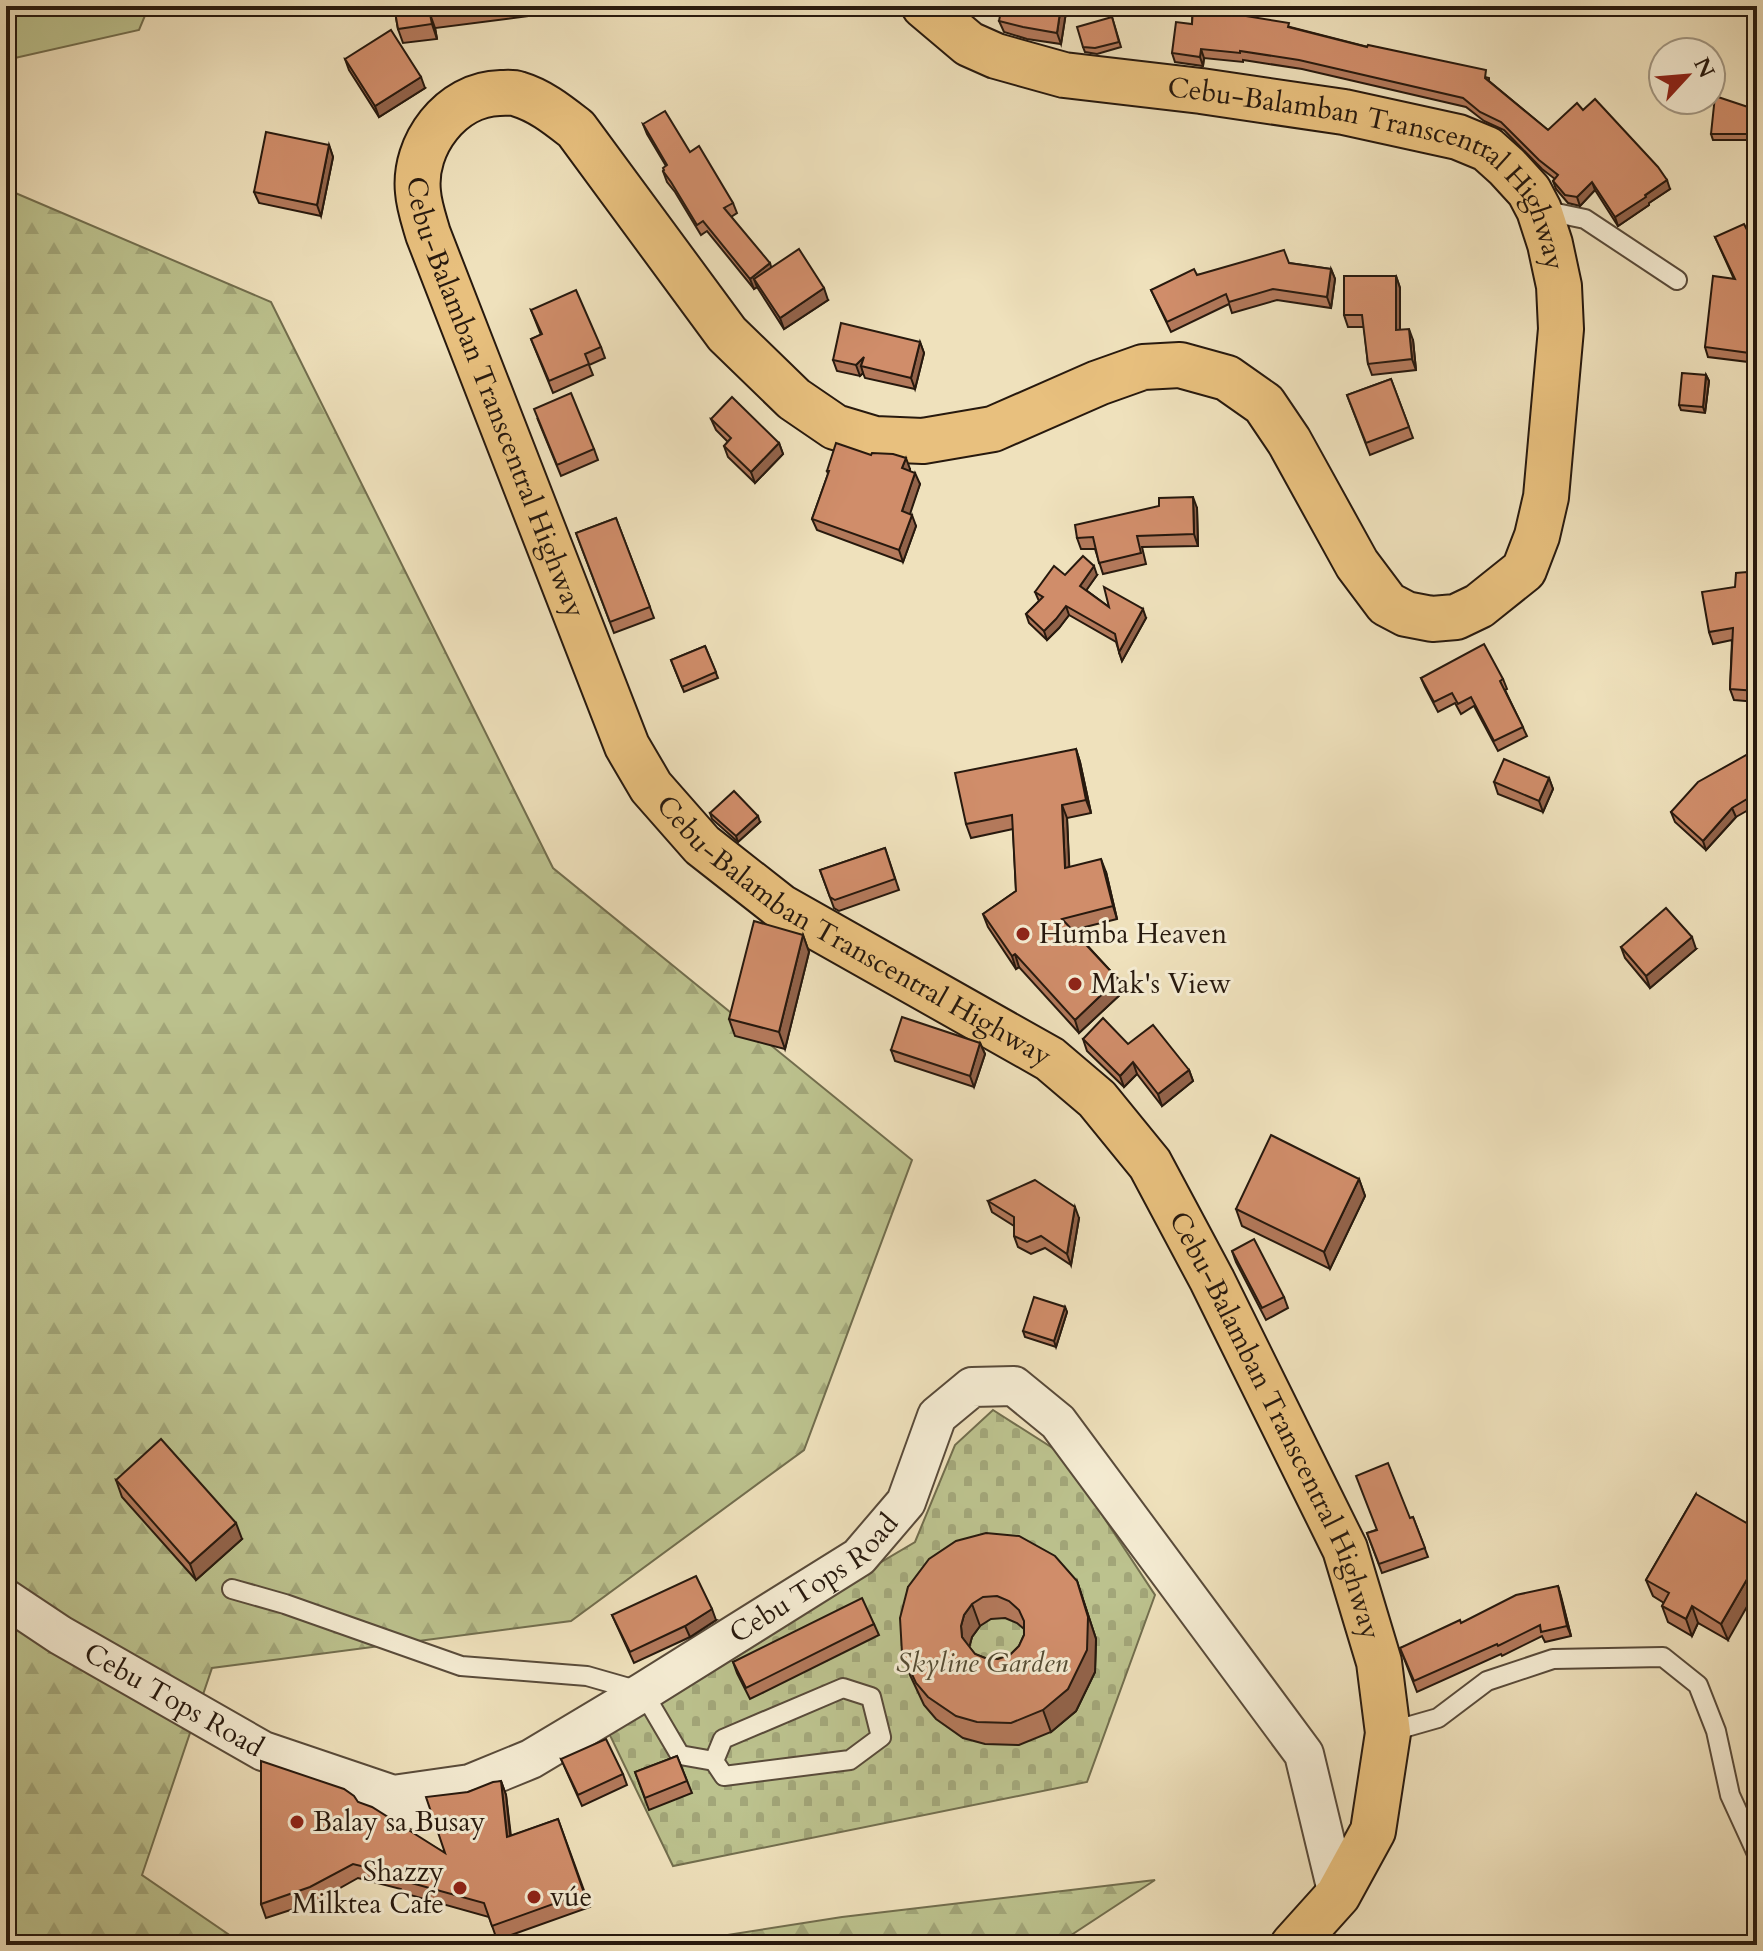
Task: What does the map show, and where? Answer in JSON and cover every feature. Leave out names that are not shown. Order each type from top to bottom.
[{"type":"main road","name":"Cebu-Balamban Transcentral Highway","points":[[924,6],[969,44],[996,56],[1064,75],[1344,112],[1458,137],[1487,149],[1529,191],[1539,210],[1559,286],[1561,329],[1546,497],[1537,536],[1524,570],[1505,586],[1479,606],[1456,617],[1432,619],[1406,614],[1387,604],[1357,564],[1289,441],[1264,404],[1227,378],[1180,365],[1143,367],[1098,383],[993,429],[923,441],[875,439],[835,427],[794,399],[727,334],[576,129],[547,106],[516,93],[489,93],[465,102],[431,134],[421,156],[417,190],[428,234],[627,746],[651,787],[702,845],[781,907],[1050,1059],[1097,1099],[1150,1164],[1212,1280],[1345,1549],[1379,1662],[1388,1733],[1373,1831],[1338,1895],[1293,1945]]},
{"type":"street","name":"Cebu Tops Road","points":[[6,1599],[60,1635],[263,1751],[385,1805],[470,1784],[531,1759],[859,1557],[906,1502],[937,1416],[972,1387],[1014,1386],[1058,1422],[1304,1754],[1338,1895]]},
{"type":"lane","points":[[1539,210],[1585,219],[1677,280]]},
{"type":"lane","points":[[232,1589],[285,1604],[461,1666],[587,1676],[643,1692],[680,1755],[714,1761],[724,1776],[850,1760],[881,1737],[871,1697],[843,1688],[723,1739],[714,1761]]},
{"type":"lane","points":[[1388,1733],[1438,1718],[1487,1681],[1553,1659],[1663,1657],[1698,1685],[1716,1731],[1730,1795],[1757,1854]]},
{"type":"lane","points":[[385,1805],[422,1822]]},
{"type":"green space","points":[[6,6],[149,6],[139,30],[6,60]]},
{"type":"green space","points":[[6,189],[271,302],[553,868],[912,1160],[804,1450],[571,1621],[212,1668],[142,1875],[244,1945],[6,1945]]},
{"type":"green space","name":"Skyline Garden","points":[[993,1410],[1062,1454],[1155,1595],[1087,1782],[673,1866],[605,1725],[915,1542],[955,1445]]},
{"type":"green space","points":[[1155,1880],[1056,1945],[664,1945],[842,1917]]},
{"type":"building","points":[[394,6],[488,6],[430,14],[432,24],[398,29]]},
{"type":"building","points":[[1002,6],[1061,6],[1057,33],[999,21]]},
{"type":"building","points":[[1193,6],[1228,6],[1227,13],[1289,23],[1288,27],[1367,47],[1486,70],[1485,78],[1548,130],[1577,103],[1583,110],[1595,99],[1667,180],[1615,217],[1592,182],[1577,197],[1565,195],[1553,181],[1558,175],[1501,122],[1480,112],[1463,98],[1299,60],[1240,51],[1201,49],[1200,57],[1172,53],[1176,22],[1192,24]]},
{"type":"building","points":[[1112,17],[1119,42],[1095,48],[1083,47],[1077,27]]},
{"type":"building","points":[[391,30],[421,77],[375,106],[345,59]]},
{"type":"building","points":[[1727,100],[1757,110],[1757,147],[1751,145],[1754,134],[1711,134],[1713,116],[1727,116]]},
{"type":"building","points":[[665,111],[690,152],[699,146],[733,203],[724,208],[770,263],[750,279],[703,221],[697,225],[663,171],[667,165],[643,124]]},
{"type":"building","points":[[266,132],[329,145],[317,205],[254,192]]},
{"type":"building","points":[[1744,224],[1757,249],[1757,354],[1705,347],[1713,276],[1735,279],[1715,237]]},
{"type":"building","points":[[799,249],[824,288],[780,318],[754,279]]},
{"type":"building","points":[[1284,250],[1289,263],[1331,269],[1327,297],[1273,289],[1229,302],[1226,294],[1167,322],[1151,290],[1194,269],[1197,275]]},
{"type":"building","points":[[1344,276],[1396,276],[1396,330],[1409,329],[1412,359],[1368,364],[1362,315],[1344,315]]},
{"type":"building","points":[[576,290],[601,347],[585,354],[589,364],[549,381],[531,339],[542,334],[531,310]]},
{"type":"building","points":[[841,323],[920,342],[911,378],[861,366],[864,357],[856,365],[833,360]]},
{"type":"building","points":[[1682,373],[1706,375],[1703,407],[1679,405]]},
{"type":"building","points":[[1391,379],[1409,427],[1366,443],[1347,395]]},
{"type":"building","points":[[571,393],[594,449],[557,465],[534,409]]},
{"type":"building","points":[[732,397],[779,443],[751,472],[724,446],[731,438],[711,419]]},
{"type":"building","points":[[836,443],[871,455],[893,454],[906,458],[902,468],[915,473],[902,511],[912,515],[899,550],[812,519]]},
{"type":"building","points":[[1193,497],[1194,534],[1137,536],[1141,553],[1099,563],[1093,537],[1077,538],[1075,525],[1159,506],[1159,498]]},
{"type":"building","points":[[616,518],[650,607],[610,622],[576,533]]},
{"type":"building","points":[[1083,556],[1094,566],[1080,586],[1109,607],[1104,587],[1143,609],[1119,652],[1115,634],[1066,606],[1044,631],[1026,614],[1043,597],[1035,592],[1054,566],[1065,575]]},
{"type":"building","points":[[1747,572],[1757,632],[1757,691],[1730,689],[1733,628],[1709,632],[1702,592],[1735,587],[1736,573]]},
{"type":"building","points":[[1484,644],[1523,727],[1494,741],[1471,697],[1458,704],[1452,693],[1434,702],[1421,678]]},
{"type":"building","points":[[705,646],[716,672],[682,687],[671,660]]},
{"type":"building","points":[[1076,749],[1086,800],[1062,805],[1065,868],[1101,859],[1113,906],[1062,919],[1118,979],[1075,1020],[1015,954],[1012,956],[983,914],[1016,891],[1012,815],[966,824],[955,773]]},
{"type":"building","points":[[1757,749],[1757,793],[1732,808],[1703,841],[1671,812],[1698,782]]},
{"type":"building","points":[[1504,759],[1549,778],[1539,801],[1494,782]]},
{"type":"building","points":[[734,791],[758,816],[736,836],[710,813]]},
{"type":"building","points":[[885,848],[895,879],[835,900],[830,897],[820,870]]},
{"type":"building","points":[[1666,908],[1692,937],[1646,976],[1621,947]]},
{"type":"building","points":[[754,921],[803,935],[779,1032],[729,1019]]},
{"type":"building","points":[[902,1017],[980,1043],[970,1076],[891,1050]]},
{"type":"building","points":[[1103,1018],[1128,1044],[1153,1025],[1189,1070],[1158,1094],[1133,1062],[1120,1076],[1083,1039]]},
{"type":"building","points":[[1271,1135],[1359,1179],[1324,1252],[1236,1209]]},
{"type":"building","points":[[1035,1180],[1075,1207],[1067,1254],[1041,1236],[1027,1242],[1014,1236],[1014,1217],[988,1201]]},
{"type":"building","points":[[1254,1239],[1284,1297],[1262,1308],[1232,1251]]},
{"type":"building","points":[[1034,1297],[1065,1307],[1054,1341],[1023,1331]]},
{"type":"building","points":[[161,1439],[236,1523],[190,1564],[116,1480]]},
{"type":"building","points":[[1388,1463],[1425,1548],[1379,1564],[1367,1533],[1377,1530],[1356,1476]]},
{"type":"building","points":[[1696,1494],[1757,1529],[1757,1562],[1721,1624],[1692,1606],[1686,1619],[1662,1606],[1669,1593],[1646,1580]]},
{"type":"building","points":[[986,1533],[1019,1536],[1055,1556],[1077,1581],[1088,1617],[1087,1650],[1068,1689],[1043,1710],[1011,1723],[977,1722],[956,1716],[928,1697],[916,1683],[902,1653],[900,1618],[908,1587],[929,1559],[956,1541]],"holes":[[[997,1596],[1019,1610],[1024,1621],[1024,1635],[1019,1646],[1010,1655],[998,1659],[975,1654],[962,1637],[964,1615],[972,1604],[983,1597]]]},
{"type":"building","points":[[696,1576],[712,1609],[685,1626],[630,1652],[612,1615]]},
{"type":"building","points":[[1558,1586],[1567,1626],[1541,1632],[1540,1625],[1414,1681],[1400,1648],[1460,1620],[1461,1623],[1516,1595]]},
{"type":"building","points":[[862,1598],[874,1624],[746,1688],[733,1662]]},
{"type":"building","points":[[606,1739],[623,1774],[578,1795],[561,1759]]},
{"type":"building","points":[[677,1756],[687,1781],[645,1798],[635,1772]]},
{"type":"building","points":[[261,1761],[344,1789],[358,1802],[372,1807],[445,1853],[426,1797],[468,1792],[501,1781],[507,1837],[558,1819],[584,1893],[492,1926],[484,1903],[353,1864],[310,1887],[261,1904]]},
{"type":"place","name":"Humba Heaven","points":[[1023,934]]},
{"type":"place","name":"Mak's View","points":[[1075,984]]},
{"type":"place","name":"Balay sa Busay","points":[[297,1822]]},
{"type":"place","name":"Shazzy Milktea Cafe","points":[[460,1888]]},
{"type":"place","name":"vúe","points":[[534,1897]]}]
